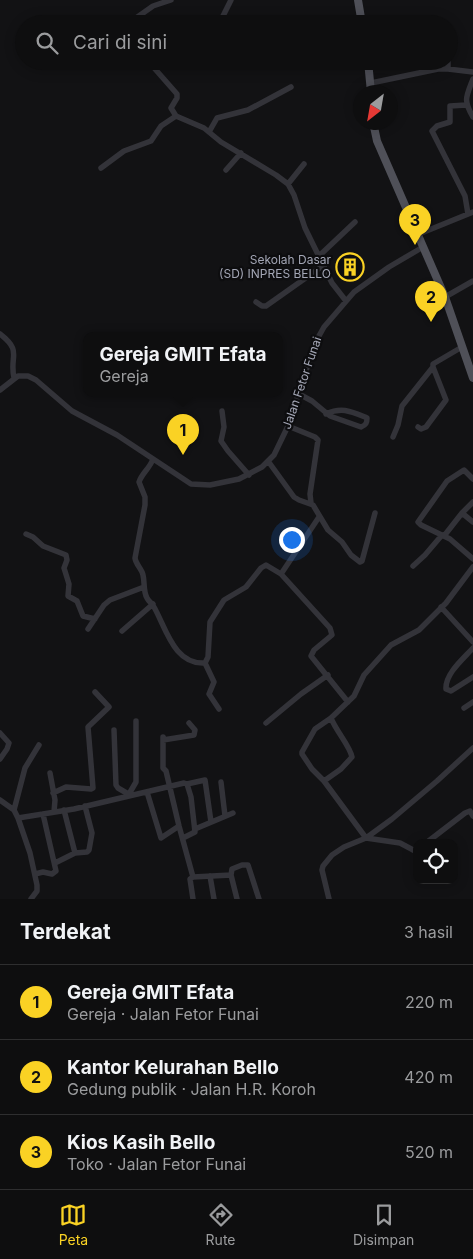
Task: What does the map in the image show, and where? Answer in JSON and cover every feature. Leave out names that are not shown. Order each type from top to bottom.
[{"type":"main road","points":[[358,0],[360,15]]},
{"type":"main road","points":[[369,70],[371,83]]},
{"type":"main road","points":[[375,130],[377,141],[445,297],[473,378]]},
{"type":"street","points":[[141,15],[150,8],[171,0]]},
{"type":"street","points":[[224,15],[231,0]]},
{"type":"street","points":[[156,70],[177,94],[177,98],[171,108],[176,116],[202,127],[221,142],[288,184],[305,228],[332,283],[346,300]]},
{"type":"street","points":[[371,83],[440,70]]},
{"type":"street","points":[[456,70],[473,72]]},
{"type":"street","points":[[473,79],[468,91],[466,105],[473,117]]},
{"type":"street","points":[[209,132],[217,118],[248,110],[292,87]]},
{"type":"street","points":[[419,234],[470,213],[465,196],[432,131],[437,126],[450,122],[450,106],[466,105]]},
{"type":"street","points":[[102,168],[124,150],[151,141],[161,126],[176,116]]},
{"type":"street","points":[[226,170],[241,153]]},
{"type":"street","points":[[288,184],[304,164]]},
{"type":"street","points":[[319,256],[355,222]]},
{"type":"street","name":"Jalan Fetor Funai","points":[[14,378],[22,376],[33,378],[72,411],[117,435],[191,484],[198,486],[210,485],[249,475],[262,468],[274,455],[288,426],[300,394],[320,332],[346,300],[371,279],[423,247]]},
{"type":"street","points":[[256,302],[263,307],[270,304],[324,265]]},
{"type":"street","points":[[445,297],[473,282]]},
{"type":"street","points":[[0,334],[14,347],[15,355],[12,369],[14,378],[0,390]]},
{"type":"street","points":[[393,437],[402,406],[435,362],[462,347]]},
{"type":"street","points":[[418,427],[422,429],[426,427],[446,400],[433,367]]},
{"type":"street","points":[[300,394],[312,400],[326,414],[361,427],[366,424],[368,418],[340,409],[326,414]]},
{"type":"street","points":[[222,411],[224,427],[221,441],[249,475]]},
{"type":"street","points":[[288,426],[318,440],[310,494],[311,504]]},
{"type":"street","points":[[153,460],[141,476],[139,482],[145,497],[145,505],[134,558],[143,573],[148,601],[153,604],[170,641],[181,654],[196,662],[205,663]]},
{"type":"street","points":[[268,461],[296,498],[316,508],[319,517],[328,530],[361,562],[364,557],[375,513]]},
{"type":"street","points":[[473,479],[464,470],[452,476],[420,518],[420,524],[443,535],[462,548],[473,559]]},
{"type":"street","points":[[413,566],[473,502]]},
{"type":"street","points":[[462,513],[473,522]]},
{"type":"street","points":[[281,574],[319,517]]},
{"type":"street","points":[[26,534],[33,537],[43,546],[66,555],[67,560],[64,568],[69,584],[68,596],[77,601],[84,616],[95,619]]},
{"type":"street","points":[[205,663],[208,657],[210,620],[224,600],[246,587],[264,565],[281,574],[332,630],[332,634],[314,650],[311,656],[348,702]]},
{"type":"street","points":[[413,850],[400,843],[366,838],[324,781],[312,769],[302,753],[313,731],[348,702],[358,690],[364,675],[392,645],[416,632],[441,607],[472,569]]},
{"type":"street","points":[[88,628],[110,600],[144,587]]},
{"type":"street","points":[[122,632],[153,604]]},
{"type":"street","points":[[441,607],[473,642]]},
{"type":"street","points":[[473,648],[456,667],[448,680],[446,689],[451,690],[473,677]]},
{"type":"street","points":[[205,663],[214,682],[209,694],[219,708]]},
{"type":"street","points":[[266,723],[301,694],[328,675]]},
{"type":"street","points":[[54,793],[66,787],[93,788],[88,726],[109,707],[95,692]]},
{"type":"street","points":[[464,708],[473,702]]},
{"type":"street","points":[[324,781],[341,769],[352,757],[331,718]]},
{"type":"street","points":[[130,795],[136,782],[136,721]]},
{"type":"street","points":[[189,723],[195,730],[194,735],[163,738],[163,768],[166,771],[194,877]]},
{"type":"street","points":[[114,730],[116,785],[130,795]]},
{"type":"street","points":[[0,733],[9,743],[0,759]]},
{"type":"street","points":[[14,810],[25,768],[39,745]]},
{"type":"street","points":[[329,899],[322,870],[328,859],[338,850],[366,838],[392,819],[473,748]]},
{"type":"street","points":[[50,773],[54,793],[54,812]]},
{"type":"street","points":[[18,818],[85,806],[184,782],[187,784],[205,780],[211,822]]},
{"type":"street","points":[[221,782],[225,816]]},
{"type":"street","points":[[183,838],[194,833],[192,797],[187,784]]},
{"type":"street","points":[[147,792],[161,838],[179,826]]},
{"type":"street","points":[[0,800],[14,810],[18,818],[38,889],[31,899]]},
{"type":"street","points":[[55,864],[75,853],[87,852],[90,849],[92,834],[85,806]]},
{"type":"street","points":[[64,810],[75,853]]},
{"type":"street","points":[[431,839],[465,812],[470,811],[473,816]]},
{"type":"street","points":[[194,828],[233,813]]},
{"type":"street","points":[[35,874],[43,872],[54,874],[56,871],[43,814]]},
{"type":"street","points":[[237,899],[230,871],[235,867],[248,865],[259,899]]},
{"type":"street","points":[[193,899],[190,879],[194,877],[231,875]]},
{"type":"street","points":[[210,876],[214,899]]},
{"type":"place","name":"Kios Kasih Bello","points":[[415,245]]},
{"type":"place","name":"Sekolah Dasar (SD) INPRES BELLO","points":[[350,267]]},
{"type":"place","name":"Kantor Kelurahan Bello","points":[[431,322]]},
{"type":"place","name":"Gereja GMIT Efata","points":[[183,455]]}]
